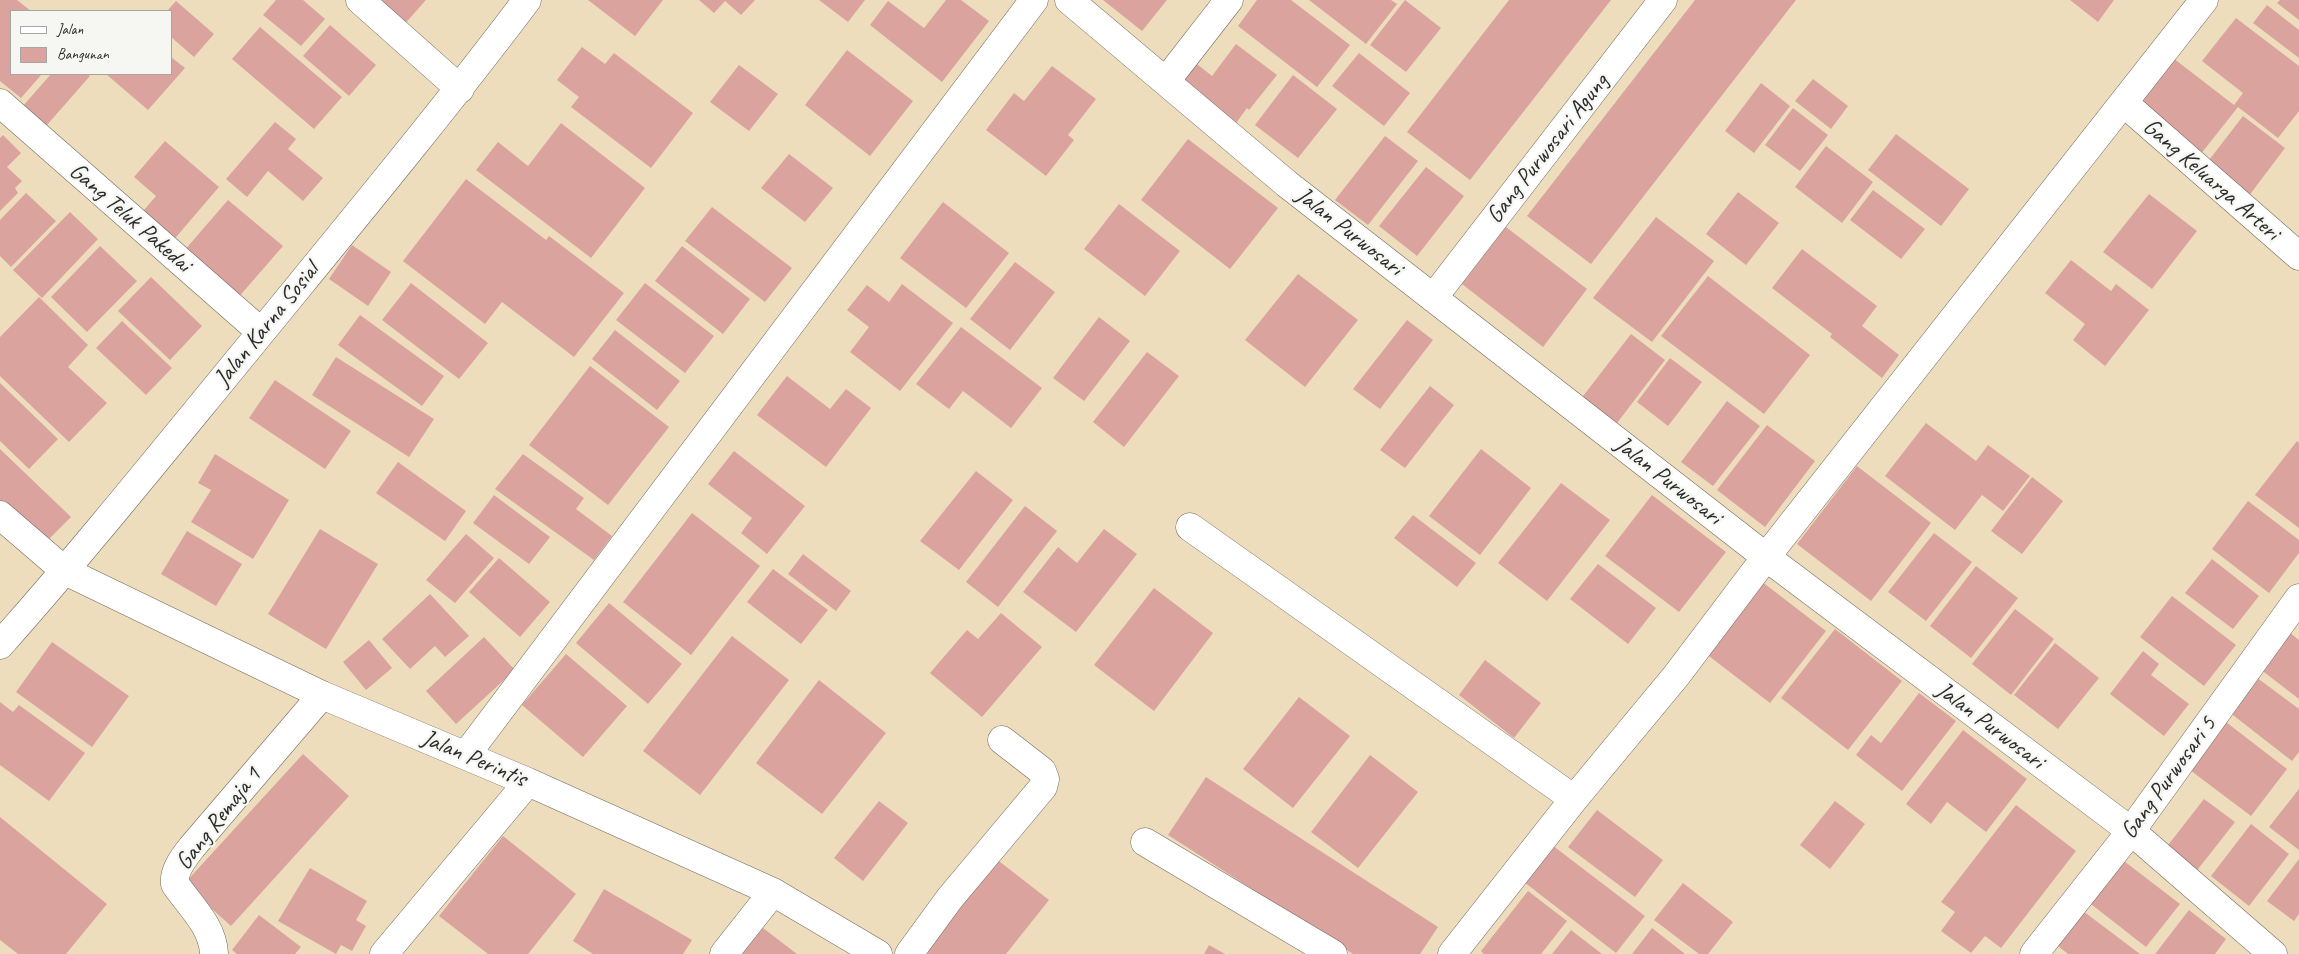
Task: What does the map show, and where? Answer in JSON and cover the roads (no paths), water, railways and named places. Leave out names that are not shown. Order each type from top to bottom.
[{"type":"street","points":[[360,0],[460,89]]},
{"type":"street","name":"Jalan Karna Sosial","points":[[0,645],[65,571],[460,89],[527,0]]},
{"type":"street","points":[[466,755],[1034,0]]},
{"type":"street","name":"Jalan Purwosari","points":[[1069,0],[1287,184],[1766,558],[2131,832],[2273,954]]},
{"type":"street","points":[[1166,81],[1229,0]]},
{"type":"street","name":"Gang Purwosari Agung","points":[[1433,298],[1662,0]]},
{"type":"street","points":[[1457,952],[1574,799],[1676,676],[1766,558],[2204,0]]},
{"type":"street","name":"Gang Teluk Pakedai","points":[[0,103],[261,332]]},
{"type":"street","name":"Gang Keluarga Arteri","points":[[2124,103],[2299,256]]},
{"type":"street","name":"Jalan Perintis","points":[[0,515],[65,571],[322,694],[528,782],[773,892],[878,954]]},
{"type":"street","points":[[1190,527],[1574,799]]},
{"type":"street","name":"Gang Purwosari 5","points":[[2034,954],[2131,832],[2299,598]]},
{"type":"street","name":"Gang Remaja 1","points":[[214,954],[214,943],[206,926],[175,884],[174,878],[180,863],[322,694]]},
{"type":"street","points":[[909,954],[950,898],[1043,786],[1045,779],[1042,771],[1002,740]]},
{"type":"street","points":[[384,954],[528,782]]},
{"type":"street","points":[[1145,842],[1333,954]]},
{"type":"street","points":[[724,954],[773,892]]}]
